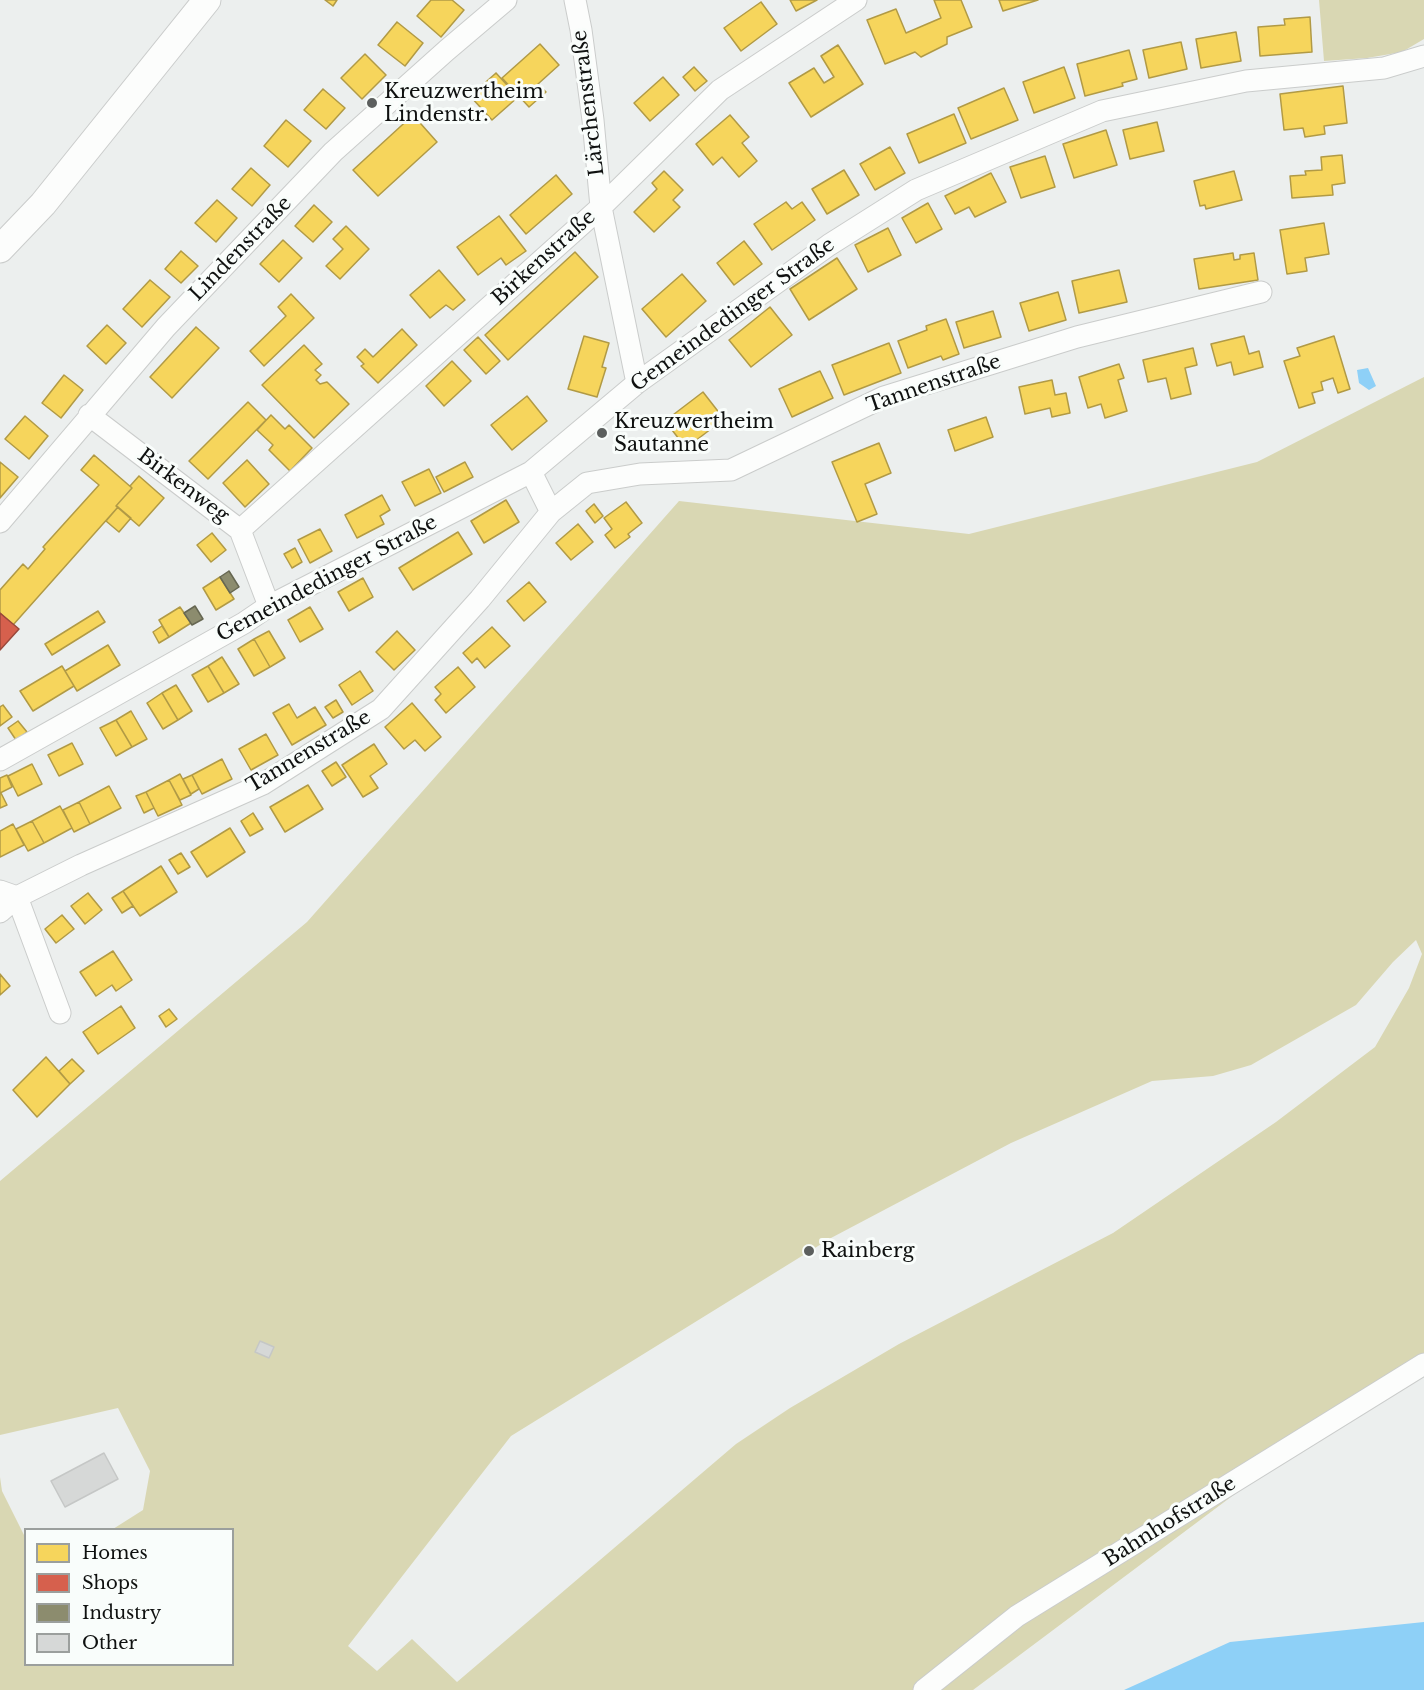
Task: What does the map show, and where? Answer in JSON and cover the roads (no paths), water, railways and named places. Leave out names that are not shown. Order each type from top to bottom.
[{"type":"main road","points":[[0,249],[43,204],[207,0]]},
{"type":"street","name":"Lindenstraße","points":[[0,522],[166,327],[333,152],[506,0]]},
{"type":"street","name":"Lärchenstraße","points":[[575,0],[592,109],[601,207],[638,383]]},
{"type":"street","name":"Birkenstraße","points":[[240,530],[601,207],[720,90],[856,0]]},
{"type":"street","name":"Gemeindedinger Straße","points":[[0,760],[223,635],[269,606],[531,472],[638,383],[829,245],[915,190],[1102,111],[1246,81],[1384,68],[1424,56]]},
{"type":"street","name":"Tannenstraße","points":[[0,912],[8,894],[81,865],[263,784],[381,709],[480,599],[551,512],[588,483],[640,474],[731,470],[884,397],[1077,337],[1261,292]]},
{"type":"street","name":"Birkenweg","points":[[89,415],[240,530],[269,606]]},
{"type":"street","points":[[531,472],[551,512]]},
{"type":"street","points":[[8,894],[60,1013]]},
{"type":"street","name":"Bahnhofstraße","points":[[924,1690],[1017,1617],[1424,1364]]},
{"type":"water","points":[[1368,368],[1376,386],[1369,390],[1359,383],[1357,370]]},
{"type":"water","points":[[1424,1622],[1424,1690],[1124,1690],[1230,1642]]},
{"type":"place","name":"Kreuzwertheim Lindenstr.","points":[[372,103]]},
{"type":"place","name":"Kreuzwertheim Sautanne","points":[[602,433]]},
{"type":"place","name":"Rainberg","points":[[809,1251]]}]
